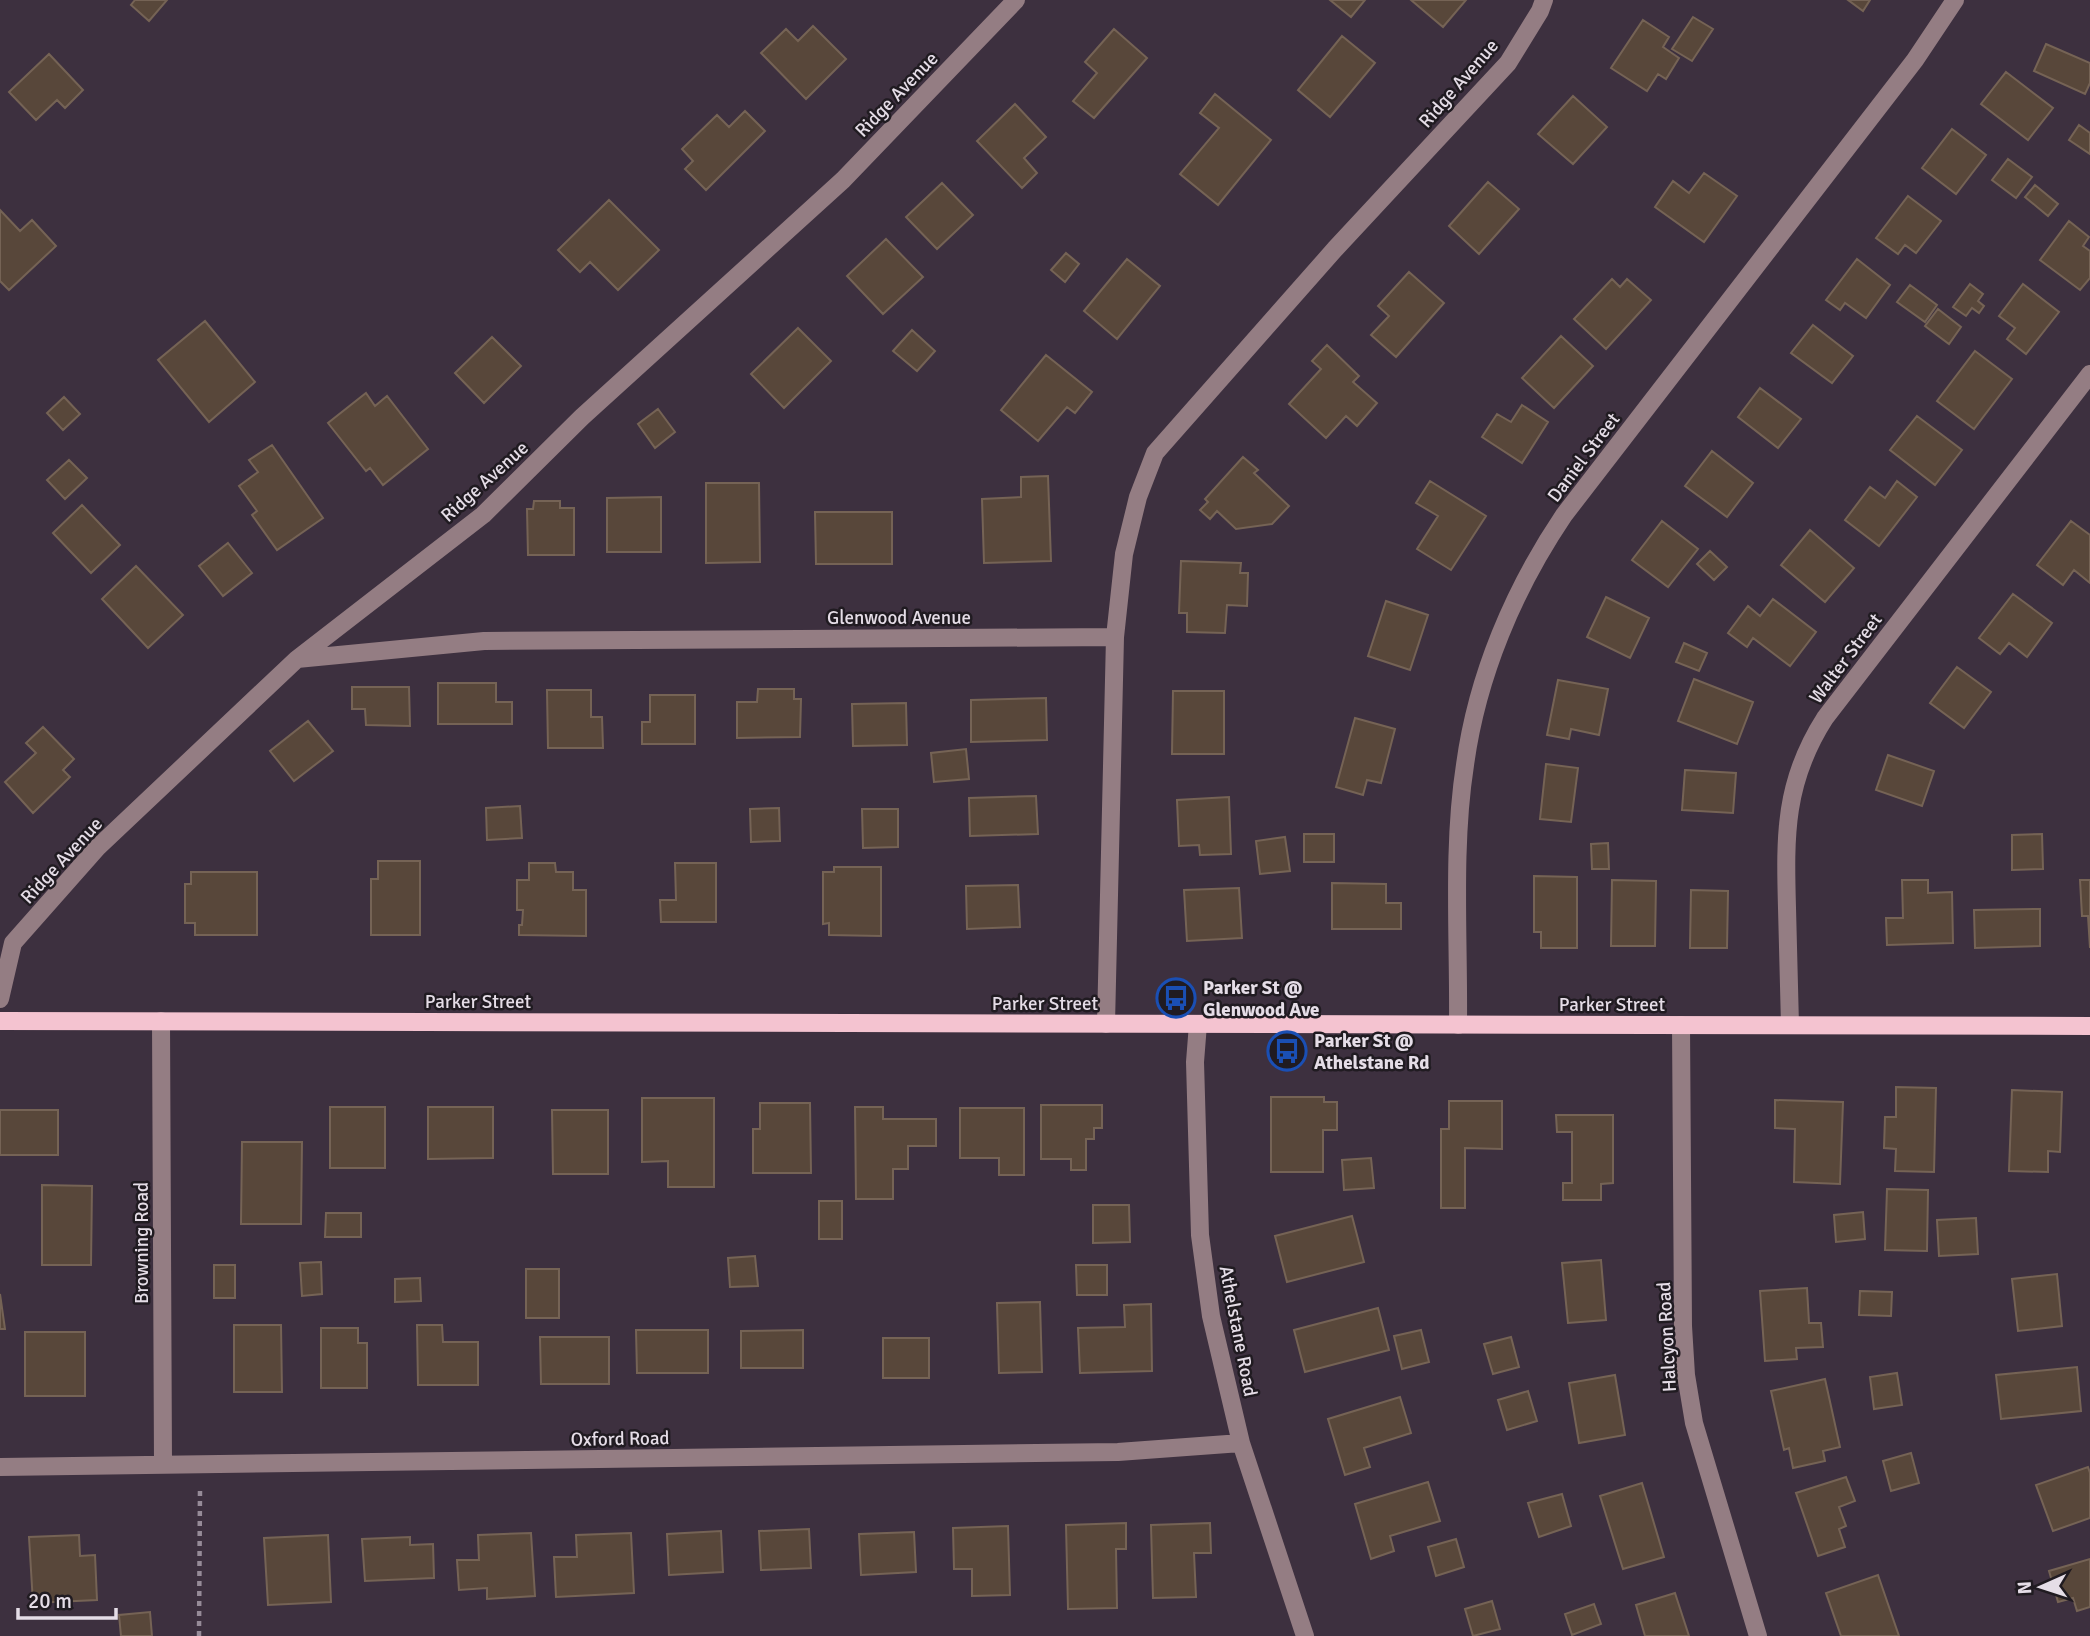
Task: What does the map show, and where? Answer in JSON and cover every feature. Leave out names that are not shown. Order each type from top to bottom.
[{"type":"main road","name":"Parker Street","points":[[0,1021],[2090,1026]]},
{"type":"street","name":"Ridge Avenue","points":[[0,999],[13,943],[97,849],[297,659],[484,514],[582,417],[843,180],[1016,0]]},
{"type":"street","name":"Ridge Avenue","points":[[1115,637],[1124,554],[1138,497],[1155,453],[1326,260],[1508,63],[1544,0]]},
{"type":"street","name":"Daniel Street","points":[[1458,1025],[1459,821],[1465,762],[1487,672],[1527,575],[1564,515],[1915,60],[1955,0]]},
{"type":"street","name":"Walter Street","points":[[1790,1025],[1786,834],[1800,764],[1811,740],[1825,718],[2090,374]]},
{"type":"street","name":"Glenwood Avenue","points":[[297,659],[484,641],[1115,637]]},
{"type":"street","points":[[1106,1024],[1115,637]]},
{"type":"street","name":"Browning Road","points":[[161,1021],[163,1464]]},
{"type":"street","name":"Athelstane Road","points":[[1198,1024],[1195,1062],[1200,1235],[1212,1316],[1241,1443],[1305,1636]]},
{"type":"street","name":"Halcyon Road","points":[[1681,1025],[1683,1326],[1686,1375],[1700,1446],[1758,1636]]},
{"type":"street","name":"Oxford Road","points":[[0,1467],[1118,1452],[1241,1443]]},
{"type":"path","points":[[199,1636],[200,1464]]},
{"type":"building","points":[[135,0],[167,0],[149,21],[131,5]]},
{"type":"building","points":[[1330,0],[1365,0],[1351,17]]},
{"type":"building","points":[[1411,0],[1466,0],[1443,27]]},
{"type":"building","points":[[1848,0],[1870,0],[1863,11]]},
{"type":"building","points":[[1693,17],[1713,29],[1692,61],[1672,49]]},
{"type":"building","points":[[1643,20],[1669,37],[1663,47],[1679,58],[1666,79],[1658,74],[1647,91],[1611,68]]},
{"type":"building","points":[[813,26],[846,59],[806,99],[761,53],[786,29],[798,41]]},
{"type":"building","points":[[1114,29],[1147,58],[1094,118],[1073,101],[1097,73],[1085,62]]},
{"type":"building","points":[[1342,36],[1375,63],[1330,117],[1298,90]]},
{"type":"building","points":[[2046,44],[2090,63],[2090,83],[2085,94],[2034,71]]},
{"type":"building","points":[[49,54],[83,90],[65,108],[57,100],[36,120],[9,92]]},
{"type":"building","points":[[2006,72],[2053,108],[2028,140],[1981,104]]},
{"type":"building","points":[[1215,94],[1271,140],[1218,205],[1180,174],[1219,128],[1200,113]]},
{"type":"building","points":[[1573,96],[1607,127],[1573,164],[1538,134]]},
{"type":"building","points":[[1015,104],[1046,137],[1024,158],[1037,173],[1022,188],[977,141]]},
{"type":"building","points":[[745,111],[765,131],[706,190],[685,169],[693,161],[682,149],[717,115],[729,127]]},
{"type":"building","points":[[2079,125],[2090,133],[2090,154],[2069,140]]},
{"type":"building","points":[[1952,129],[1986,155],[1956,194],[1922,168]]},
{"type":"building","points":[[2008,159],[2032,177],[2016,198],[1992,180]]},
{"type":"building","points":[[1704,173],[1737,196],[1704,242],[1655,207],[1673,181],[1689,193]]},
{"type":"building","points":[[1488,182],[1519,209],[1479,254],[1449,226]]},
{"type":"building","points":[[942,183],[973,215],[937,249],[906,217]]},
{"type":"building","points":[[2035,185],[2058,204],[2048,216],[2025,197]]},
{"type":"building","points":[[1908,196],[1941,221],[1916,253],[1905,245],[1898,254],[1876,238]]},
{"type":"building","points":[[609,200],[659,250],[618,290],[590,262],[580,272],[558,250]]},
{"type":"building","points":[[0,210],[20,231],[32,220],[56,246],[9,290],[0,281]]},
{"type":"building","points":[[2069,221],[2089,237],[2083,246],[2090,251],[2090,278],[2080,290],[2040,260]]},
{"type":"building","points":[[886,239],[923,277],[883,314],[847,276]]},
{"type":"building","points":[[1066,253],[1079,264],[1065,282],[1051,270]]},
{"type":"building","points":[[1127,259],[1160,286],[1117,339],[1084,311]]},
{"type":"building","points":[[1857,259],[1890,285],[1866,318],[1845,303],[1840,310],[1826,300]]},
{"type":"building","points":[[1409,272],[1444,303],[1396,357],[1371,335],[1389,316],[1378,306]]},
{"type":"building","points":[[1612,279],[1620,287],[1627,279],[1651,300],[1606,349],[1574,319]]},
{"type":"building","points":[[1970,284],[1983,294],[1978,301],[1984,306],[1979,313],[1972,308],[1966,316],[1953,307]]},
{"type":"building","points":[[2023,284],[2059,312],[2026,354],[2007,339],[2015,328],[1999,316]]},
{"type":"building","points":[[1910,285],[1937,305],[1925,322],[1897,302]]},
{"type":"building","points":[[1938,309],[1961,327],[1949,344],[1925,326]]},
{"type":"building","points":[[205,321],[255,382],[209,422],[158,360]]},
{"type":"building","points":[[1813,325],[1853,356],[1832,383],[1791,353]]},
{"type":"building","points":[[798,328],[831,361],[784,408],[751,374]]},
{"type":"building","points":[[912,330],[935,351],[917,371],[893,351]]},
{"type":"building","points":[[1561,336],[1593,366],[1554,408],[1522,378]]},
{"type":"building","points":[[492,337],[521,366],[484,403],[455,373]]},
{"type":"building","points":[[1327,345],[1359,376],[1353,382],[1377,403],[1357,426],[1346,416],[1326,438],[1289,404],[1321,369],[1312,361]]},
{"type":"building","points":[[1975,351],[2012,379],[1974,429],[1937,401]]},
{"type":"building","points":[[1046,355],[1092,392],[1075,413],[1067,407],[1038,441],[1001,410]]},
{"type":"building","points":[[1760,388],[1801,419],[1778,448],[1738,417]]},
{"type":"building","points":[[366,393],[375,406],[387,396],[428,449],[383,485],[370,468],[366,471],[328,423]]},
{"type":"building","points":[[64,397],[80,414],[63,430],[47,413]]},
{"type":"building","points":[[1522,405],[1548,422],[1522,463],[1482,437],[1497,414],[1511,422]]},
{"type":"building","points":[[658,409],[675,432],[655,448],[638,424]]},
{"type":"building","points":[[1917,416],[1962,450],[1935,485],[1890,450]]},
{"type":"building","points":[[272,445],[323,518],[277,550],[252,515],[257,511],[239,486],[258,472],[249,460]]},
{"type":"building","points":[[1712,451],[1753,483],[1727,517],[1685,486]]},
{"type":"building","points":[[1243,457],[1258,470],[1254,473],[1289,506],[1272,524],[1236,529],[1217,511],[1210,519],[1200,510],[1208,502],[1205,499]]},
{"type":"building","points":[[69,460],[87,478],[65,499],[47,480]]},
{"type":"building","points":[[1048,476],[1051,561],[984,563],[982,499],[1021,497],[1021,477]]},
{"type":"building","points":[[1430,481],[1486,516],[1451,570],[1417,549],[1438,516],[1416,503]]},
{"type":"building","points":[[1897,481],[1917,497],[1879,546],[1845,520],[1870,487],[1885,498]]},
{"type":"building","points":[[706,483],[759,483],[760,562],[706,563]]},
{"type":"building","points":[[661,497],[661,552],[607,552],[607,498]]},
{"type":"building","points":[[534,501],[560,501],[560,508],[574,508],[574,555],[528,555],[527,509],[533,509]]},
{"type":"building","points":[[82,505],[120,545],[91,573],[53,533]]},
{"type":"building","points":[[815,512],[892,512],[892,564],[816,564]]},
{"type":"building","points":[[1662,521],[1698,549],[1668,587],[1632,560]]},
{"type":"building","points":[[2071,521],[2090,535],[2090,583],[2074,570],[2063,585],[2037,565]]},
{"type":"building","points":[[1810,530],[1854,568],[1825,602],[1781,565]]},
{"type":"building","points":[[228,543],[252,573],[223,596],[199,566]]},
{"type":"building","points":[[1710,551],[1727,567],[1714,580],[1697,564]]},
{"type":"building","points":[[1181,561],[1241,563],[1240,573],[1248,573],[1247,606],[1227,605],[1225,633],[1187,632],[1187,613],[1179,613]]},
{"type":"building","points":[[136,566],[183,615],[148,648],[102,599]]},
{"type":"building","points":[[2013,594],[2052,623],[2027,657],[2009,643],[2000,654],[1979,638]]},
{"type":"building","points":[[1606,597],[1649,618],[1630,658],[1587,637]]},
{"type":"building","points":[[1773,599],[1816,632],[1790,666],[1753,638],[1747,647],[1728,633],[1748,606],[1760,616]]},
{"type":"building","points":[[1386,601],[1428,615],[1410,670],[1368,656]]},
{"type":"building","points":[[1684,643],[1707,653],[1699,671],[1676,662]]},
{"type":"building","points":[[1957,667],[1991,692],[1964,728],[1930,703]]},
{"type":"building","points":[[1694,679],[1753,702],[1737,744],[1678,721]]},
{"type":"building","points":[[1558,680],[1608,689],[1599,735],[1571,729],[1569,739],[1547,735]]},
{"type":"building","points":[[438,683],[496,683],[496,702],[512,702],[512,724],[438,724]]},
{"type":"building","points":[[352,687],[409,687],[410,726],[366,725],[365,709],[352,709]]},
{"type":"building","points":[[758,689],[794,689],[794,699],[801,699],[800,737],[737,738],[737,702],[757,702]]},
{"type":"building","points":[[547,690],[591,690],[591,717],[602,717],[603,748],[548,748]]},
{"type":"building","points":[[1173,691],[1224,691],[1224,754],[1172,754]]},
{"type":"building","points":[[650,695],[695,695],[695,744],[642,744],[642,722],[650,722]]},
{"type":"building","points":[[1046,698],[1047,740],[971,742],[971,700]]},
{"type":"building","points":[[906,703],[907,745],[853,746],[852,704]]},
{"type":"building","points":[[1355,718],[1395,729],[1381,783],[1367,780],[1363,795],[1336,787]]},
{"type":"building","points":[[308,721],[333,751],[294,781],[270,751]]},
{"type":"building","points":[[43,727],[74,759],[63,770],[70,777],[33,813],[5,782],[36,753],[26,743]]},
{"type":"building","points":[[966,749],[969,779],[934,782],[931,753]]},
{"type":"building","points":[[1888,755],[1934,771],[1922,806],[1876,790]]},
{"type":"building","points":[[1546,764],[1578,768],[1571,822],[1540,819]]},
{"type":"building","points":[[1685,770],[1736,773],[1733,813],[1682,810]]},
{"type":"building","points":[[1036,796],[1038,834],[970,836],[969,798]]},
{"type":"building","points":[[1229,797],[1231,854],[1200,855],[1199,845],[1179,846],[1177,800]]},
{"type":"building","points":[[520,806],[522,838],[487,840],[486,808]]},
{"type":"building","points":[[779,808],[780,841],[751,842],[750,809]]},
{"type":"building","points":[[862,809],[898,809],[898,847],[863,848]]},
{"type":"building","points":[[1304,834],[1334,834],[1334,862],[1304,862]]},
{"type":"building","points":[[2042,834],[2043,869],[2012,870],[2012,835]]},
{"type":"building","points":[[1285,837],[1290,871],[1260,874],[1256,841]]},
{"type":"building","points":[[1608,843],[1609,869],[1592,869],[1591,844]]},
{"type":"building","points":[[378,861],[420,861],[420,935],[371,935],[371,879],[378,879]]},
{"type":"building","points":[[529,863],[555,863],[556,872],[573,872],[573,890],[586,890],[586,936],[519,935],[523,910],[517,910],[517,880],[529,880]]},
{"type":"building","points":[[675,863],[716,863],[716,922],[661,922],[660,900],[676,900]]},
{"type":"building","points":[[834,867],[881,867],[881,936],[829,935],[829,923],[823,924],[823,872],[834,872]]},
{"type":"building","points":[[191,872],[257,872],[257,935],[195,935],[195,923],[185,923],[185,884],[191,884]]},
{"type":"building","points":[[1534,876],[1577,877],[1577,948],[1541,948],[1541,932],[1534,932]]},
{"type":"building","points":[[1612,880],[1656,881],[1655,946],[1611,946]]},
{"type":"building","points":[[1902,880],[1928,880],[1928,893],[1952,892],[1953,943],[1887,945],[1886,918],[1903,918]]},
{"type":"building","points":[[2080,880],[2090,880],[2090,948],[2088,916],[2082,916]]},
{"type":"building","points":[[1332,883],[1386,884],[1386,903],[1401,903],[1401,929],[1332,929]]},
{"type":"building","points":[[1018,885],[1020,927],[967,929],[966,886]]},
{"type":"building","points":[[1239,888],[1242,938],[1187,941],[1184,890]]},
{"type":"building","points":[[1691,890],[1728,891],[1727,948],[1690,948]]},
{"type":"building","points":[[2040,909],[2040,946],[1975,948],[1974,910]]},
{"type":"building","points":[[1896,1087],[1936,1088],[1934,1172],[1895,1171],[1896,1149],[1884,1148],[1885,1117],[1896,1117]]},
{"type":"building","points":[[2012,1090],[2062,1092],[2060,1152],[2048,1151],[2048,1172],[2009,1171]]},
{"type":"building","points":[[1271,1097],[1324,1097],[1324,1102],[1337,1102],[1337,1130],[1323,1130],[1323,1172],[1271,1172]]},
{"type":"building","points":[[642,1098],[714,1098],[714,1187],[668,1187],[668,1161],[642,1162]]},
{"type":"building","points":[[1775,1100],[1843,1102],[1840,1184],[1794,1182],[1795,1129],[1775,1128]]},
{"type":"building","points":[[1449,1101],[1502,1101],[1502,1149],[1465,1148],[1465,1208],[1441,1208],[1441,1129],[1449,1129]]},
{"type":"building","points":[[760,1103],[810,1103],[811,1173],[753,1173],[753,1129],[760,1129]]},
{"type":"building","points":[[1041,1105],[1102,1105],[1102,1128],[1094,1128],[1094,1139],[1086,1139],[1086,1170],[1071,1170],[1071,1159],[1041,1159]]},
{"type":"building","points":[[330,1107],[385,1107],[385,1168],[330,1168]]},
{"type":"building","points":[[428,1107],[493,1107],[493,1158],[428,1159]]},
{"type":"building","points":[[855,1107],[883,1107],[883,1119],[936,1119],[936,1146],[908,1146],[908,1169],[893,1169],[893,1199],[856,1199]]},
{"type":"building","points":[[960,1108],[1024,1108],[1024,1175],[999,1175],[999,1158],[960,1158]]},
{"type":"building","points":[[0,1110],[58,1110],[58,1155],[0,1155]]},
{"type":"building","points":[[552,1110],[608,1110],[608,1174],[553,1174]]},
{"type":"building","points":[[1556,1115],[1613,1115],[1613,1183],[1601,1184],[1601,1200],[1563,1200],[1563,1183],[1572,1183],[1572,1132],[1557,1132]]},
{"type":"building","points":[[242,1142],[302,1142],[301,1224],[241,1224]]},
{"type":"building","points":[[1371,1158],[1374,1188],[1344,1190],[1342,1160]]},
{"type":"building","points":[[42,1185],[92,1186],[91,1265],[42,1265]]},
{"type":"building","points":[[1887,1189],[1928,1190],[1927,1251],[1885,1250]]},
{"type":"building","points":[[819,1201],[842,1201],[842,1239],[819,1239]]},
{"type":"building","points":[[1093,1205],[1129,1205],[1130,1242],[1093,1243]]},
{"type":"building","points":[[1863,1212],[1865,1239],[1836,1242],[1834,1215]]},
{"type":"building","points":[[326,1213],[361,1213],[361,1237],[325,1237]]},
{"type":"building","points":[[1352,1216],[1364,1262],[1287,1282],[1275,1236]]},
{"type":"building","points":[[1976,1218],[1978,1254],[1939,1256],[1937,1220]]},
{"type":"building","points":[[755,1256],[758,1286],[730,1287],[728,1258]]},
{"type":"building","points":[[1601,1260],[1606,1320],[1568,1323],[1562,1263]]},
{"type":"building","points":[[321,1262],[322,1294],[302,1296],[300,1263]]},
{"type":"building","points":[[214,1265],[235,1265],[235,1298],[214,1298]]},
{"type":"building","points":[[1076,1265],[1107,1265],[1107,1295],[1077,1295]]},
{"type":"building","points":[[526,1269],[559,1269],[559,1318],[526,1318]]},
{"type":"building","points":[[2057,1274],[2062,1326],[2018,1331],[2012,1279]]},
{"type":"building","points":[[420,1278],[421,1301],[395,1302],[395,1279]]},
{"type":"building","points":[[1807,1288],[1809,1323],[1821,1323],[1823,1347],[1796,1348],[1797,1359],[1765,1361],[1760,1291]]},
{"type":"building","points":[[1860,1291],[1892,1292],[1891,1316],[1859,1315]]},
{"type":"building","points":[[0,1294],[5,1329],[0,1329]]},
{"type":"building","points":[[1040,1302],[1042,1372],[999,1373],[997,1303]]},
{"type":"building","points":[[1151,1304],[1152,1371],[1080,1373],[1078,1328],[1125,1327],[1124,1305]]},
{"type":"building","points":[[1378,1308],[1389,1350],[1305,1372],[1294,1330]]},
{"type":"building","points":[[234,1325],[281,1325],[282,1392],[234,1392]]},
{"type":"building","points":[[417,1325],[442,1325],[443,1342],[478,1342],[478,1385],[418,1385]]},
{"type":"building","points":[[321,1328],[358,1328],[358,1343],[367,1343],[367,1388],[321,1388]]},
{"type":"building","points":[[636,1330],[708,1330],[708,1373],[637,1373]]},
{"type":"building","points":[[803,1330],[803,1368],[741,1368],[741,1331]]},
{"type":"building","points":[[1421,1330],[1429,1362],[1402,1369],[1394,1336]]},
{"type":"building","points":[[25,1332],[85,1332],[85,1396],[25,1396]]},
{"type":"building","points":[[540,1337],[609,1337],[609,1384],[541,1384]]},
{"type":"building","points":[[1511,1337],[1519,1367],[1493,1374],[1484,1344]]},
{"type":"building","points":[[883,1338],[929,1338],[929,1378],[883,1378]]},
{"type":"building","points":[[2077,1367],[2081,1411],[2001,1419],[1996,1375]]},
{"type":"building","points":[[1897,1373],[1902,1405],[1874,1409],[1870,1377]]},
{"type":"building","points":[[1615,1375],[1625,1435],[1579,1443],[1569,1383]]},
{"type":"building","points":[[1825,1379],[1840,1447],[1823,1451],[1825,1461],[1793,1468],[1789,1448],[1784,1450],[1771,1391]]},
{"type":"building","points":[[1528,1391],[1537,1421],[1507,1430],[1498,1400]]},
{"type":"building","points":[[1400,1397],[1411,1433],[1364,1448],[1370,1467],[1345,1475],[1328,1419]]},
{"type":"building","points":[[1911,1453],[1919,1483],[1891,1491],[1883,1461]]},
{"type":"building","points":[[2088,1467],[2090,1518],[2053,1531],[2036,1485]]},
{"type":"building","points":[[1846,1477],[1855,1501],[1839,1507],[1846,1526],[1839,1529],[1845,1547],[1818,1556],[1796,1493]]},
{"type":"building","points":[[1428,1482],[1440,1521],[1390,1536],[1394,1551],[1371,1559],[1355,1504]]},
{"type":"building","points":[[1642,1483],[1664,1557],[1623,1569],[1600,1496]]},
{"type":"building","points":[[1562,1494],[1571,1526],[1539,1537],[1528,1503]]},
{"type":"building","points":[[1126,1523],[1126,1549],[1116,1549],[1117,1608],[1068,1609],[1066,1525]]},
{"type":"building","points":[[1210,1523],[1211,1553],[1194,1553],[1196,1597],[1153,1598],[1151,1525]]},
{"type":"building","points":[[1008,1526],[1010,1595],[972,1596],[972,1569],[954,1569],[953,1528]]},
{"type":"building","points":[[809,1529],[811,1568],[761,1570],[759,1531]]},
{"type":"building","points":[[721,1531],[723,1572],[669,1575],[667,1534]]},
{"type":"building","points":[[914,1532],[916,1572],[861,1575],[859,1534]]},
{"type":"building","points":[[531,1533],[535,1596],[487,1599],[487,1588],[459,1590],[457,1560],[479,1560],[478,1535]]},
{"type":"building","points":[[631,1533],[634,1593],[556,1597],[554,1557],[577,1557],[576,1535]]},
{"type":"building","points":[[79,1535],[80,1556],[95,1555],[97,1600],[33,1603],[29,1537]]},
{"type":"building","points":[[328,1535],[331,1602],[268,1605],[264,1538]]},
{"type":"building","points":[[410,1537],[410,1545],[433,1544],[434,1578],[365,1581],[362,1539]]},
{"type":"building","points":[[1456,1539],[1464,1567],[1436,1576],[1428,1547]]},
{"type":"building","points":[[2090,1559],[2090,1607],[2077,1611],[2073,1598],[2058,1602],[2049,1571]]},
{"type":"building","points":[[1878,1575],[1899,1636],[1841,1636],[1826,1593]]},
{"type":"building","points":[[1675,1593],[1689,1636],[1645,1636],[1636,1605]]},
{"type":"building","points":[[1492,1601],[1500,1629],[1473,1636],[1465,1609]]},
{"type":"building","points":[[1594,1604],[1601,1624],[1572,1635],[1565,1614]]},
{"type":"building","points":[[150,1612],[152,1636],[121,1636],[119,1615]]},
{"type":"place","name":"Parker St @ Glenwood Ave","points":[[1176,998]]},
{"type":"place","name":"Parker St @ Athelstane Rd","points":[[1287,1051]]}]
